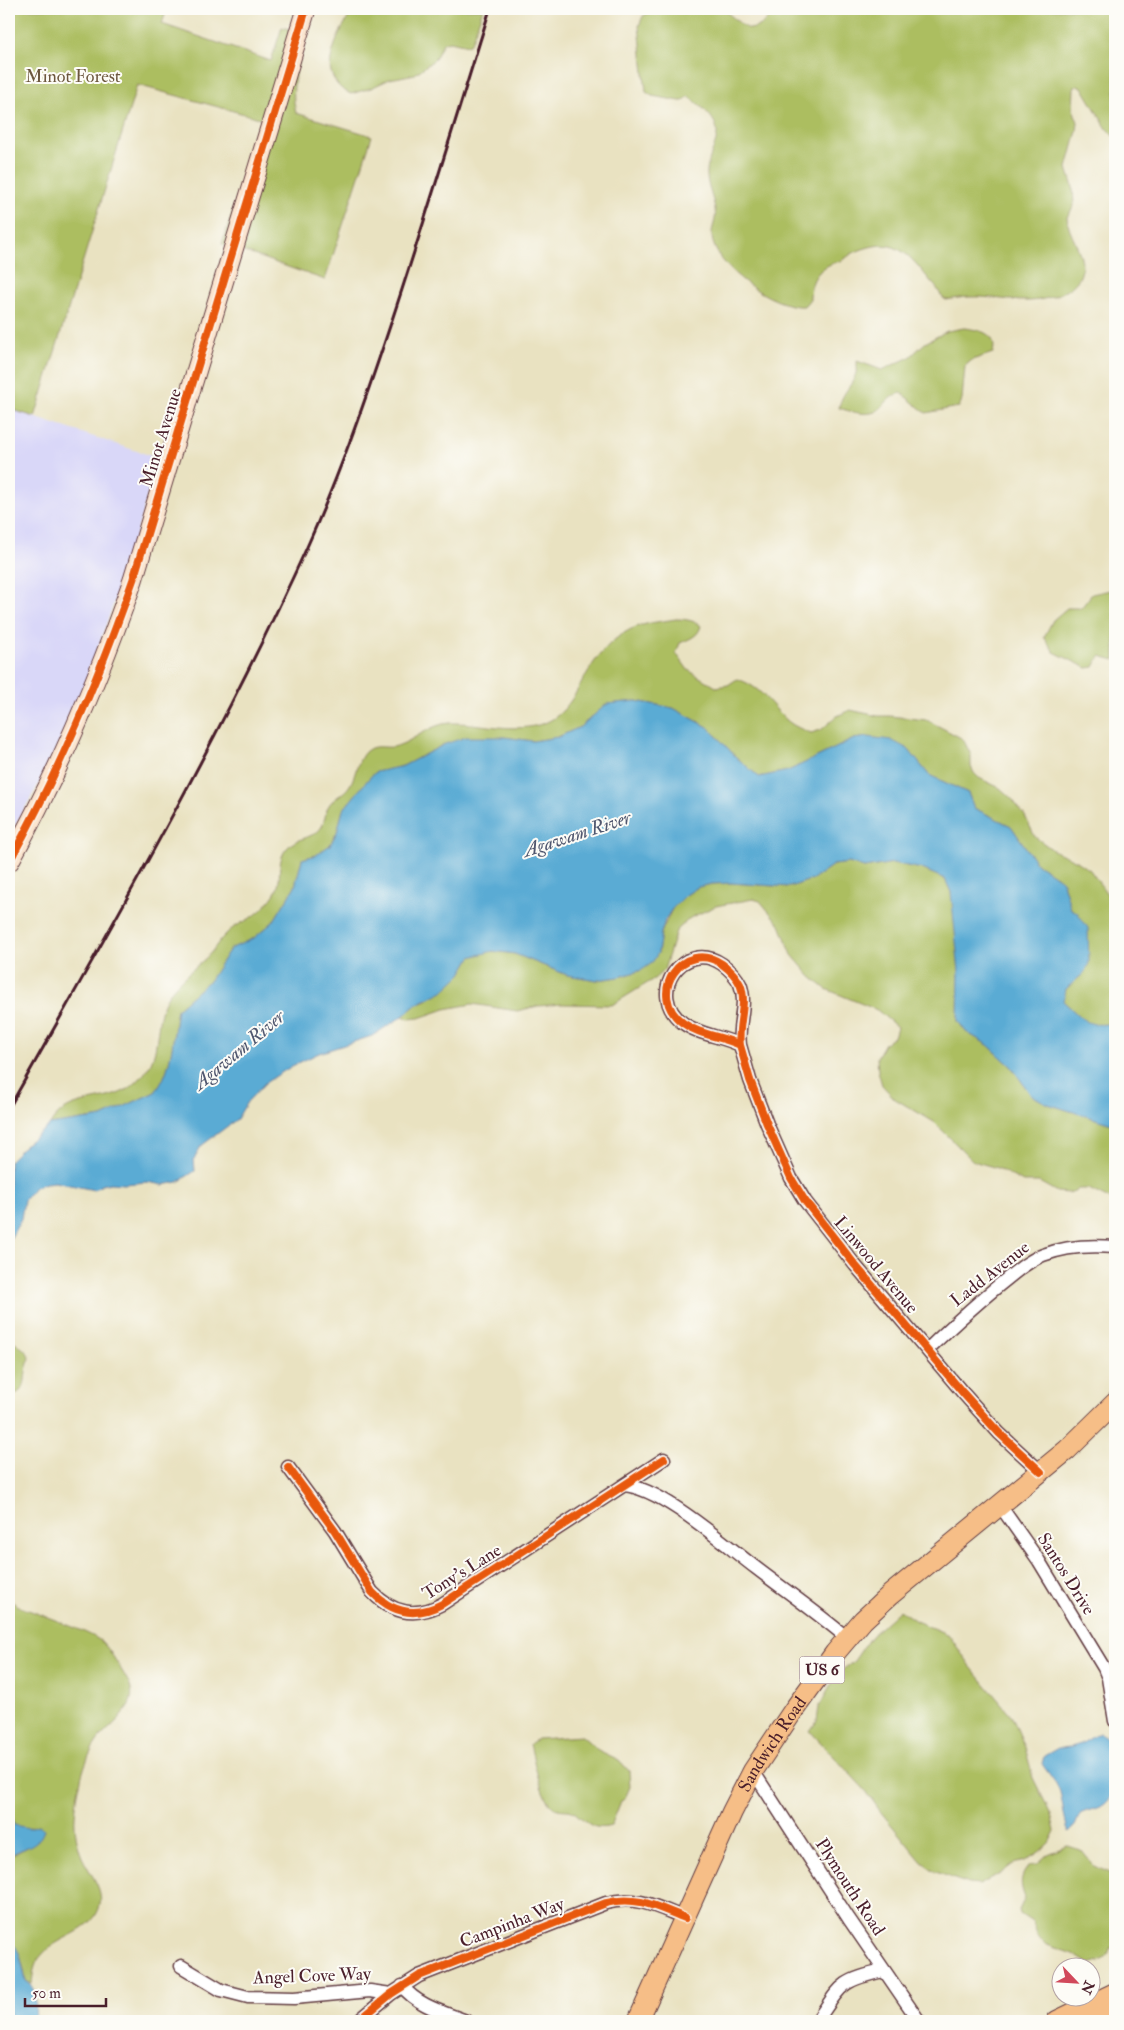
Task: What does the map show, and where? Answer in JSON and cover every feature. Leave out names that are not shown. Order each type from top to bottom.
[{"type":"main road","name":"Minot Avenue","points":[[9,862],[36,811],[80,717],[108,650],[133,580],[306,9]]},
{"type":"main road","name":"Sandwich Road","points":[[638,2021],[736,1804],[753,1771],[797,1705],[847,1638],[890,1595],[1081,1438],[1115,1403]]},
{"type":"main road","points":[[1057,2021],[1115,1992]]},
{"type":"main road","points":[[1096,2021],[1115,2008]]},
{"type":"street","name":"Linwood Avenue","points":[[740,1045],[692,1028],[683,1023],[672,1012],[666,999],[666,992],[672,977],[683,964],[697,958],[713,959],[725,966],[738,980],[742,993],[740,1045],[755,1095],[779,1153],[798,1190],[855,1265],[981,1414],[1041,1472]]},
{"type":"street","name":"Ladd Avenue","points":[[926,1350],[993,1290],[1022,1267],[1040,1256],[1054,1251],[1081,1246],[1115,1247]]},
{"type":"street","name":"Tony's Lane","points":[[288,1467],[335,1530],[372,1592],[380,1600],[392,1607],[416,1613],[427,1612],[442,1604],[612,1491],[664,1459]]},
{"type":"street","points":[[624,1485],[635,1486],[648,1491],[680,1512],[847,1638]]},
{"type":"street","name":"Santos Drive","points":[[999,1504],[1039,1560],[1104,1668],[1108,1678],[1115,1721]]},
{"type":"street","name":"Plymouth Road","points":[[753,1771],[919,2021]]},
{"type":"street","name":"Campinha Way","points":[[362,2018],[402,1986],[430,1971],[615,1900],[628,1899],[644,1902],[685,1918]]},
{"type":"street","name":"Angel Cove Way","points":[[181,1966],[221,1990],[248,1997],[294,1998],[370,1991],[391,1994]]},
{"type":"street","points":[[817,2021],[833,1996],[845,1984],[862,1975],[884,1971]]},
{"type":"street","points":[[402,1986],[421,2003],[466,2021]]},
{"type":"shaded area","points":[[9,409],[158,458],[130,556],[88,677],[48,768],[9,836]]},
{"type":"green space","name":"Minot Forest","points":[[9,9],[167,9],[162,24],[271,61],[282,27],[306,34],[294,83],[296,113],[372,136],[325,280],[222,244],[263,119],[137,85],[35,417],[9,409]]},
{"type":"green space","points":[[356,9],[382,9],[393,14],[399,9],[483,9],[471,43],[468,45],[450,41],[443,43],[435,59],[415,74],[390,79],[371,88],[351,94],[336,83],[330,66],[331,57],[342,29]]},
{"type":"green space","points":[[656,9],[723,9],[743,26],[750,29],[764,23],[772,9],[1115,9],[1115,138],[1107,129],[1082,87],[1077,85],[1074,88],[1073,109],[1078,122],[1067,168],[1073,187],[1074,206],[1067,217],[1082,261],[1080,276],[1076,283],[1069,289],[1052,297],[1035,301],[976,297],[946,300],[909,257],[894,247],[885,245],[872,246],[826,266],[817,274],[810,292],[810,299],[804,306],[778,301],[748,284],[734,273],[723,260],[715,248],[712,236],[715,209],[707,177],[707,167],[717,136],[714,121],[689,96],[680,101],[652,96],[646,92],[639,26],[643,16]]},
{"type":"green space","points":[[964,328],[986,334],[993,341],[994,346],[993,353],[972,360],[965,366],[962,400],[959,407],[926,413],[901,393],[896,394],[878,410],[871,413],[857,413],[839,408],[855,376],[857,361],[882,370],[910,357],[925,343],[947,331]]},
{"type":"green space","points":[[1115,589],[1115,660],[1100,656],[1094,667],[1087,668],[1054,652],[1044,637],[1053,620],[1067,608],[1081,608],[1092,594]]},
{"type":"green space","points":[[676,619],[692,621],[701,626],[695,635],[680,643],[676,653],[688,670],[716,687],[728,685],[737,679],[746,682],[760,692],[789,722],[803,730],[811,733],[821,730],[837,716],[850,710],[878,716],[927,720],[963,739],[971,755],[971,767],[974,773],[979,778],[1000,788],[1012,799],[1025,816],[1035,837],[1053,850],[1077,861],[1090,870],[1115,905],[1115,1023],[1097,1024],[1086,1021],[1063,1001],[1066,989],[1084,973],[1071,909],[1062,880],[1037,864],[1011,826],[974,808],[968,793],[929,775],[908,749],[868,737],[854,739],[788,771],[759,777],[736,757],[708,727],[673,708],[636,701],[607,704],[580,727],[558,737],[533,741],[504,737],[445,744],[403,766],[377,772],[370,777],[343,810],[337,832],[330,845],[316,855],[302,859],[295,886],[273,922],[254,938],[230,949],[210,980],[177,1009],[169,1063],[155,1092],[102,1117],[50,1125],[56,1116],[73,1105],[124,1091],[134,1085],[142,1076],[152,1061],[155,1052],[161,1013],[169,994],[182,979],[207,957],[227,933],[259,912],[269,901],[278,886],[284,852],[291,844],[318,832],[328,807],[350,785],[360,759],[366,751],[374,747],[397,746],[429,729],[443,724],[462,723],[523,728],[547,722],[555,718],[567,705],[594,662],[614,640],[636,627]]},
{"type":"green space","points":[[849,863],[864,868],[893,863],[922,869],[945,879],[951,892],[955,919],[959,972],[958,1021],[966,1032],[988,1045],[1011,1066],[1031,1095],[1048,1104],[1115,1125],[1115,1202],[1089,1189],[1079,1189],[1069,1193],[1057,1192],[1039,1182],[1023,1182],[997,1168],[973,1161],[934,1122],[895,1099],[882,1085],[877,1057],[885,1043],[894,1037],[897,1027],[877,1010],[826,989],[811,977],[792,955],[780,925],[760,901],[753,899],[716,906],[690,918],[676,931],[664,970],[654,979],[612,1005],[562,1004],[538,1006],[517,1011],[472,1004],[445,1009],[419,1018],[409,1019],[403,1016],[417,1004],[427,1000],[461,974],[471,957],[478,954],[493,951],[515,954],[567,975],[597,980],[619,977],[642,970],[658,953],[661,933],[672,909],[686,895],[698,887],[731,883],[790,887],[813,879],[833,865]]},
{"type":"green space","points":[[9,1337],[27,1352],[30,1359],[27,1365],[25,1382],[21,1390],[9,1396]]},
{"type":"green space","points":[[9,1600],[20,1607],[98,1639],[111,1653],[128,1681],[132,1692],[126,1710],[98,1740],[88,1757],[77,1797],[75,1831],[77,1842],[82,1857],[98,1886],[101,1899],[100,1905],[96,1915],[90,1922],[56,1943],[41,1956],[35,1965],[32,1984],[26,1981],[19,1954],[9,1940],[9,1856],[26,1848],[38,1825],[19,1828],[15,1825],[9,1794]]},
{"type":"green space","points":[[900,1610],[916,1621],[949,1635],[970,1666],[1011,1715],[1025,1747],[1033,1778],[1051,1814],[1055,1831],[1049,1843],[1025,1861],[1013,1864],[1000,1874],[979,1885],[968,1884],[936,1872],[922,1862],[866,1791],[810,1731],[817,1721],[819,1707],[837,1674],[854,1661],[871,1636]]},
{"type":"green space","points":[[582,1736],[598,1750],[619,1760],[629,1771],[630,1787],[626,1796],[621,1801],[611,1826],[595,1827],[572,1811],[555,1808],[548,1801],[541,1786],[530,1744],[537,1739]]},
{"type":"green space","points":[[1068,1846],[1081,1850],[1093,1865],[1115,1876],[1115,1948],[1110,1948],[1106,1958],[1079,1958],[1044,1944],[1039,1938],[1032,1922],[1020,1914],[1019,1910],[1025,1898],[1022,1889],[1022,1877],[1030,1865],[1037,1864],[1048,1854]]},
{"type":"water","name":"Agawam River","points":[[636,701],[673,708],[708,727],[736,757],[759,777],[788,771],[854,739],[868,737],[891,740],[908,749],[929,775],[968,793],[974,808],[1011,826],[1037,864],[1062,880],[1071,909],[1077,912],[1088,928],[1089,963],[1084,973],[1066,989],[1063,1001],[1086,1021],[1098,1024],[1115,1023],[1115,1125],[1048,1104],[1031,1095],[1011,1066],[988,1045],[966,1032],[958,1021],[959,972],[951,892],[945,879],[922,869],[893,863],[864,868],[849,863],[833,865],[813,879],[790,887],[731,883],[698,887],[686,895],[672,909],[665,920],[658,953],[652,963],[642,970],[619,977],[597,980],[567,975],[515,954],[493,951],[471,957],[461,974],[443,991],[417,1004],[403,1016],[372,1036],[319,1053],[292,1066],[265,1083],[247,1102],[237,1119],[201,1146],[194,1159],[195,1171],[178,1182],[163,1185],[147,1182],[110,1183],[94,1190],[55,1182],[46,1183],[35,1187],[24,1200],[21,1219],[9,1241],[9,1161],[27,1143],[50,1125],[102,1117],[155,1092],[169,1063],[177,1009],[210,980],[230,949],[254,938],[273,922],[295,886],[302,859],[316,855],[330,845],[337,832],[343,810],[370,777],[376,772],[403,766],[445,744],[466,737],[504,737],[533,741],[558,737],[580,727],[607,704]]},
{"type":"water","points":[[1099,1733],[1106,1737],[1110,1743],[1111,1753],[1108,1777],[1111,1796],[1102,1806],[1080,1814],[1075,1826],[1069,1832],[1060,1792],[1042,1764],[1044,1756],[1058,1748],[1081,1744]]},
{"type":"water","points":[[9,1794],[14,1825],[29,1828],[38,1825],[44,1829],[42,1835],[35,1843],[9,1856]]},
{"type":"water","points":[[9,1940],[16,1947],[20,1955],[26,1981],[35,1993],[36,2021],[9,2021]]},
{"type":"railway","points":[[9,1108],[126,901],[201,761],[273,619],[319,520],[341,466],[381,354],[490,9]]},
{"type":"cycle path","points":[[9,862],[45,794],[77,724],[133,580],[306,9]]},
{"type":"cycle path","points":[[740,1045],[739,1037],[743,999],[740,984],[736,978],[722,964],[708,958],[694,958],[683,964],[674,973],[668,985],[667,998],[672,1011],[689,1027],[740,1045],[750,1080],[767,1124],[791,1178],[805,1201],[855,1265],[963,1393],[999,1433],[1041,1472]]},
{"type":"cycle path","points":[[288,1467],[335,1531],[372,1592],[388,1605],[405,1612],[414,1612],[423,1611],[442,1604],[664,1459]]},
{"type":"cycle path","points":[[362,2018],[391,1994],[419,1976],[606,1903],[627,1900],[637,1901],[656,1906],[685,1918]]}]
